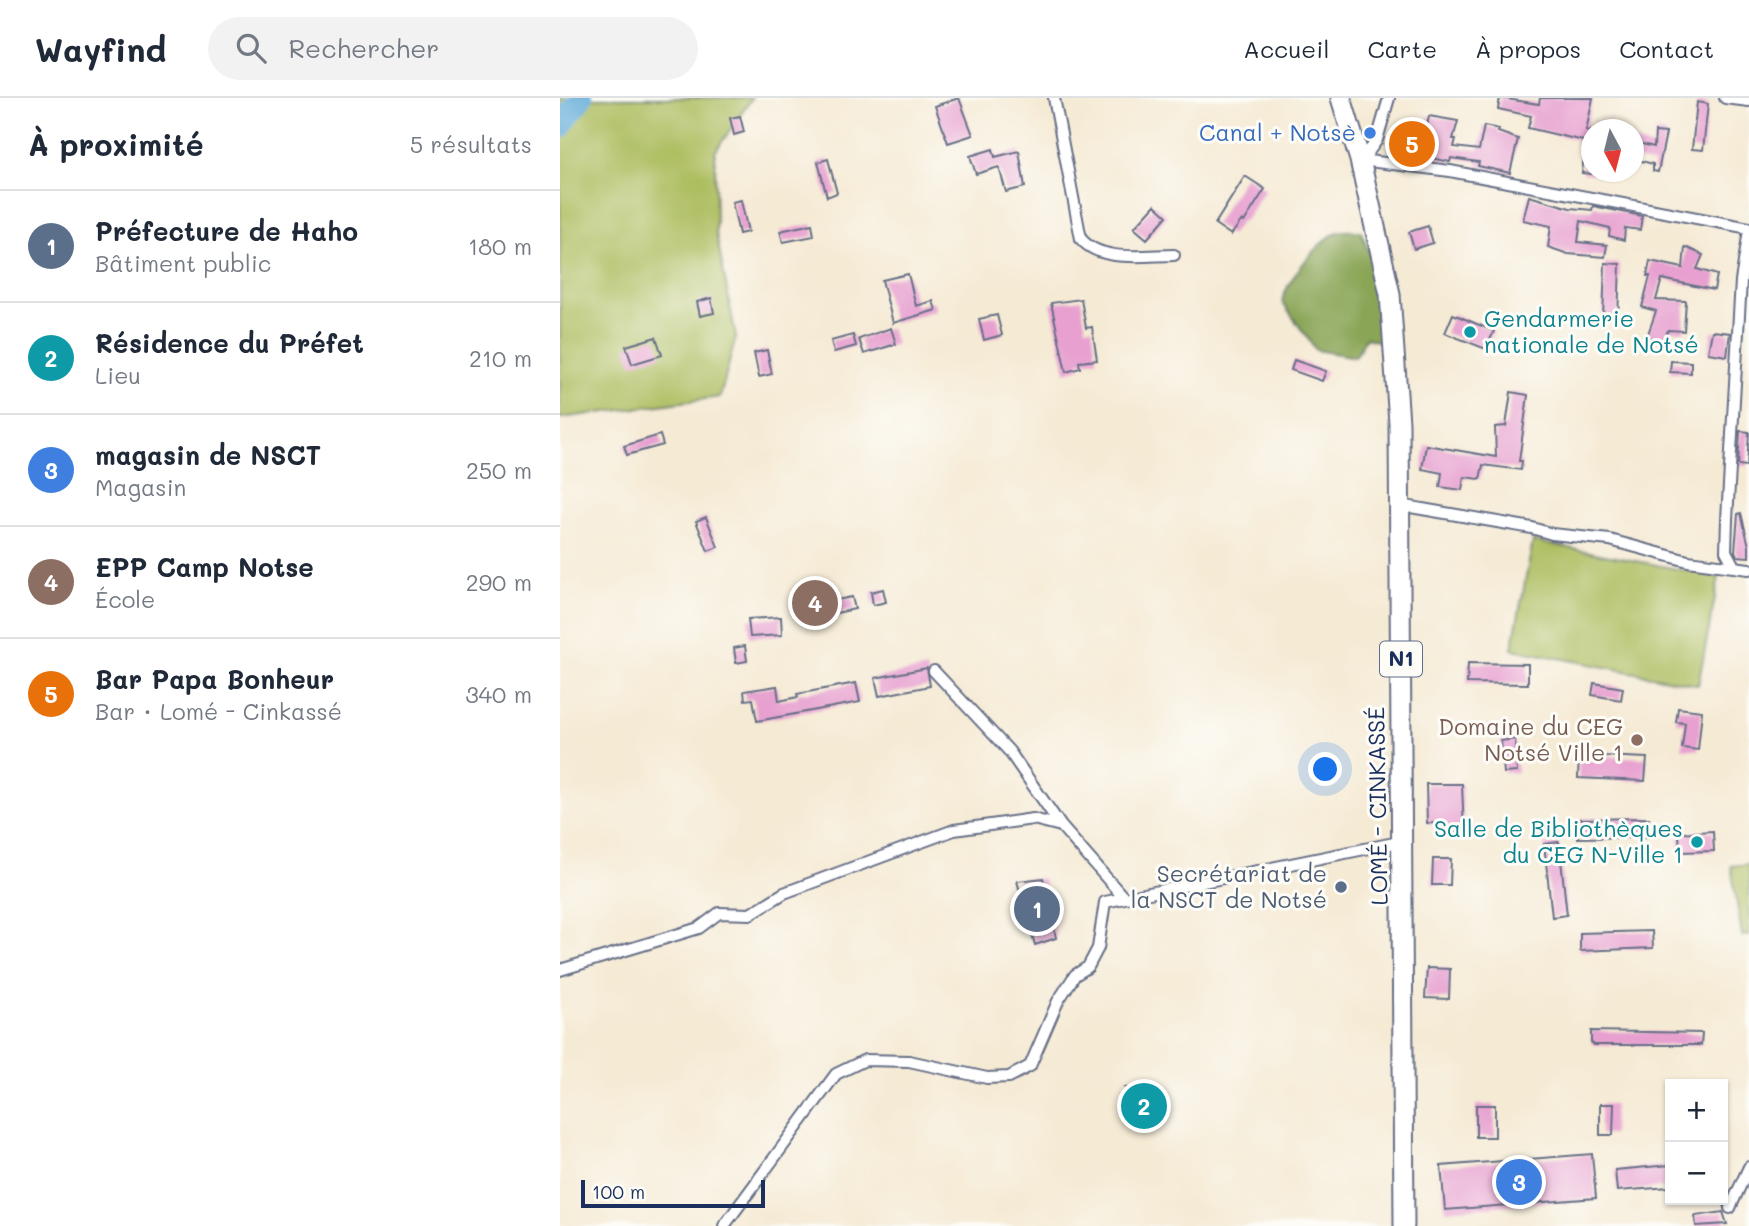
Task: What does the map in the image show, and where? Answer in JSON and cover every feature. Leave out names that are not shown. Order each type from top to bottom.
[{"type":"highway","name":"LOMÉ - CINKASSÉ","points":[[1341,98],[1362,159],[1390,293],[1399,423],[1404,841],[1404,1226]]},
{"type":"street","points":[[1054,98],[1081,239],[1088,248],[1112,255],[1174,256]]},
{"type":"street","points":[[1362,159],[1377,140],[1389,98]]},
{"type":"street","points":[[1725,98],[1749,101]]},
{"type":"street","points":[[1362,159],[1463,173],[1749,229],[1741,281],[1726,551],[1734,566]]},
{"type":"street","points":[[1737,362],[1749,361]]},
{"type":"street","points":[[1399,505],[1552,534],[1610,540],[1688,561],[1749,569]]},
{"type":"street","points":[[934,671],[1009,751],[1061,826],[1124,898]]},
{"type":"street","points":[[560,970],[699,928],[719,913],[750,914],[784,893],[954,830],[1033,819],[1061,826]]},
{"type":"street","points":[[724,1226],[836,1074],[865,1060],[909,1060],[987,1078],[1009,1077],[1030,1066],[1058,1001],[1075,975],[1088,967],[1098,948],[1105,902],[1404,841]]},
{"type":"street","points":[[1730,1208],[1748,1170]]},
{"type":"green space","points":[[560,98],[752,98],[715,152],[716,233],[736,337],[720,397],[560,418]]},
{"type":"green space","points":[[1340,231],[1361,231],[1377,273],[1385,338],[1377,341],[1366,338],[1355,357],[1316,350],[1282,302],[1285,293],[1304,262],[1321,244]]},
{"type":"green space","points":[[1533,541],[1719,577],[1698,685],[1512,649]]},
{"type":"green space","points":[[1749,864],[1749,935],[1742,936],[1731,866]]},
{"type":"building","points":[[959,98],[973,135],[948,143],[935,106]]},
{"type":"building","points":[[1500,98],[1539,104],[1540,98],[1593,98],[1589,119],[1581,119],[1581,140],[1528,128],[1531,116],[1498,109]]},
{"type":"building","points":[[1697,102],[1708,104],[1703,150],[1692,149]]},
{"type":"building","points":[[740,116],[744,132],[734,135],[730,118]]},
{"type":"building","points":[[1429,116],[1458,121],[1453,139],[1456,139],[1454,147],[1479,150],[1484,126],[1499,129],[1498,132],[1518,139],[1510,173],[1478,166],[1479,162],[1451,158],[1450,162],[1431,158],[1436,135],[1426,132]]},
{"type":"building","points":[[1655,132],[1666,133],[1658,172],[1653,171],[1653,164],[1644,162],[1644,144],[1654,147]]},
{"type":"building","points":[[993,149],[995,157],[1019,151],[1025,187],[1006,192],[999,167],[976,174],[970,156]]},
{"type":"building","points":[[828,159],[837,193],[827,197],[818,162]]},
{"type":"building","points":[[1245,176],[1265,189],[1244,222],[1242,220],[1231,235],[1215,224]]},
{"type":"building","points":[[1529,196],[1570,208],[1592,210],[1593,206],[1642,216],[1640,230],[1625,228],[1624,240],[1609,236],[1610,228],[1581,221],[1578,242],[1607,245],[1605,257],[1568,254],[1548,247],[1551,226],[1523,220]]},
{"type":"building","points":[[741,200],[748,232],[739,234],[732,202]]},
{"type":"building","points":[[1155,205],[1167,216],[1147,239],[1134,228]]},
{"type":"building","points":[[812,224],[814,236],[783,242],[780,231]]},
{"type":"building","points":[[1428,226],[1433,243],[1414,249],[1409,232]]},
{"type":"building","points":[[1685,247],[1703,255],[1697,269],[1717,275],[1714,290],[1662,279],[1656,300],[1686,301],[1684,331],[1668,330],[1663,343],[1647,337],[1656,311],[1642,307],[1650,276],[1647,276],[1650,261],[1683,268]]},
{"type":"building","points":[[1605,263],[1620,264],[1618,319],[1603,318]]},
{"type":"building","points":[[908,274],[916,306],[933,301],[936,310],[893,323],[882,280]]},
{"type":"building","points":[[711,298],[714,313],[700,316],[697,302]]},
{"type":"building","points":[[1081,299],[1086,328],[1092,327],[1097,360],[1079,362],[1080,368],[1066,372],[1051,303]]},
{"type":"building","name":"Gendarmerie nationale de Notsé","points":[[1453,314],[1494,331],[1486,349],[1445,333]]},
{"type":"building","points":[[997,315],[1002,335],[984,340],[979,319]]},
{"type":"building","points":[[891,328],[896,344],[864,354],[859,339]]},
{"type":"building","points":[[1712,331],[1730,333],[1727,356],[1708,353]]},
{"type":"building","points":[[853,335],[856,346],[834,352],[831,341]]},
{"type":"building","points":[[656,337],[662,355],[632,364],[626,346]]},
{"type":"building","points":[[767,350],[772,374],[759,377],[754,353]]},
{"type":"building","points":[[1294,360],[1326,371],[1322,381],[1291,370]]},
{"type":"building","points":[[1671,361],[1691,362],[1691,373],[1670,372]]},
{"type":"building","points":[[1511,392],[1528,395],[1519,461],[1522,461],[1521,470],[1483,465],[1480,479],[1464,477],[1462,490],[1440,487],[1442,473],[1422,469],[1426,445],[1496,457],[1495,427],[1506,426]]},
{"type":"building","points":[[1740,431],[1749,432],[1747,466],[1738,465]]},
{"type":"building","points":[[660,435],[663,445],[627,455],[624,446]]},
{"type":"building","points":[[1741,513],[1749,557],[1737,556],[1735,551],[1738,514]]},
{"type":"building","points":[[706,517],[718,547],[708,551],[696,521]]},
{"type":"building","points":[[883,589],[886,602],[873,605],[871,592]]},
{"type":"building","points":[[852,597],[855,609],[808,619],[806,606]]},
{"type":"building","points":[[781,617],[782,635],[750,637],[748,619]]},
{"type":"building","points":[[745,646],[747,661],[736,663],[734,648]]},
{"type":"building","points":[[1468,663],[1528,664],[1528,684],[1467,683]]},
{"type":"building","points":[[927,668],[930,686],[879,696],[875,678]]},
{"type":"building","points":[[856,683],[860,702],[757,721],[753,699],[745,700],[744,691],[777,686],[779,701],[798,697],[797,694]]},
{"type":"building","points":[[1594,683],[1623,688],[1621,700],[1592,695]]},
{"type":"building","points":[[1678,708],[1702,711],[1698,750],[1682,748],[1685,723],[1676,722]]},
{"type":"building","points":[[1515,739],[1517,772],[1504,773],[1501,741]]},
{"type":"building","points":[[1579,755],[1647,758],[1645,781],[1578,778]]},
{"type":"building","points":[[1426,784],[1462,784],[1464,832],[1446,832],[1446,824],[1427,823]]},
{"type":"building","points":[[1649,818],[1650,837],[1578,838],[1577,819]]},
{"type":"building","name":"Salle de Bibliothèques du CEG N-Ville 1","points":[[1713,831],[1714,851],[1680,852],[1679,833]]},
{"type":"building","points":[[1559,842],[1567,915],[1552,917],[1544,844]]},
{"type":"building","points":[[1433,859],[1451,859],[1450,885],[1432,885]]},
{"type":"building","points":[[1043,878],[1056,938],[1035,945],[1017,881]]},
{"type":"building","points":[[1652,931],[1653,948],[1580,951],[1580,933]]},
{"type":"building","points":[[1427,968],[1450,969],[1449,999],[1425,998]]},
{"type":"building","points":[[1591,1031],[1702,1033],[1701,1045],[1594,1045],[1591,1042]]},
{"type":"building","points":[[1125,1088],[1162,1092],[1163,1119],[1126,1121]]},
{"type":"building","points":[[1600,1104],[1614,1104],[1613,1135],[1600,1135]]},
{"type":"building","points":[[1476,1105],[1495,1105],[1495,1137],[1476,1137]]},
{"type":"building","points":[[1592,1154],[1596,1198],[1445,1210],[1441,1166]]},
{"type":"building","points":[[1665,1165],[1665,1187],[1617,1191],[1615,1170]]},
{"type":"building","points":[[1723,1212],[1727,1224],[1696,1226],[1695,1216]]},
{"type":"waterway","points":[[560,127],[581,98]]},
{"type":"place","name":"Canal + Notsè","points":[[1370,133]]},
{"type":"place","name":"Bar Papa Bonheur","points":[[1412,144]]},
{"type":"place","name":"Gendarmerie nationale de Notsé","points":[[1470,332]]},
{"type":"place","name":"EPP Camp Notse","points":[[815,603]]},
{"type":"place","name":"Domaine du CEG Notsé Ville 1","points":[[1637,740]]},
{"type":"place","name":"Salle de Bibliothèques du CEG N-Ville 1","points":[[1697,842]]},
{"type":"place","name":"Secrétariat de la NSCT de Notsé","points":[[1341,887]]},
{"type":"place","name":"Préfecture de Haho","points":[[1037,909]]},
{"type":"place","name":"Résidence du Préfet","points":[[1144,1106]]},
{"type":"place","name":"magasin de NSCT","points":[[1519,1182]]}]
